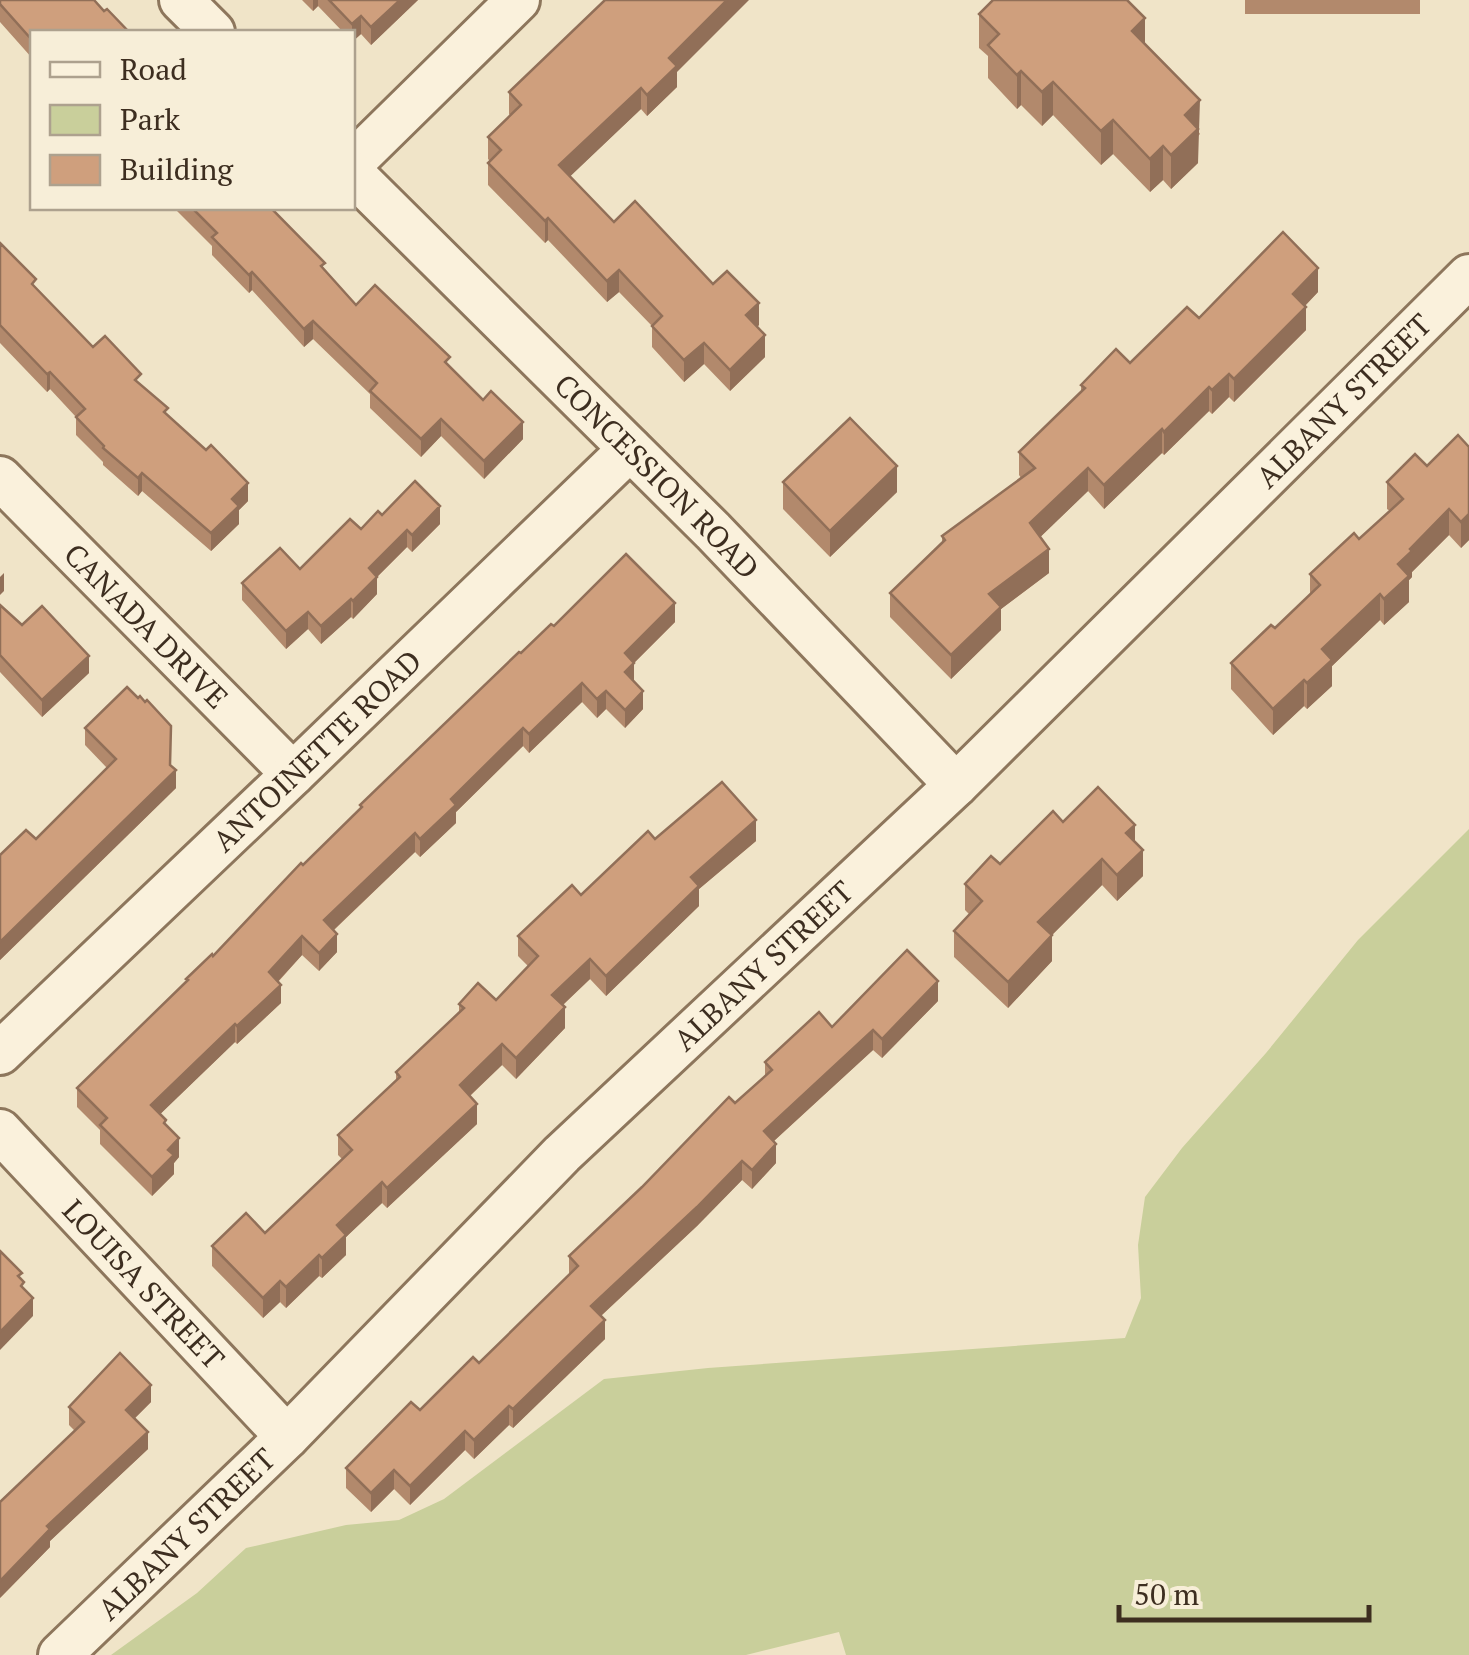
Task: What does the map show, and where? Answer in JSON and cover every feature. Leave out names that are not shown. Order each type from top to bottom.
[{"type":"street","points":[[180,0],[211,30]]},
{"type":"street","points":[[355,160],[518,0]]},
{"type":"street","name":"CONCESSION ROAD","points":[[355,175],[712,531],[956,785]]},
{"type":"street","name":"ALBANY STREET","points":[[60,1655],[286,1437],[562,1154],[956,785],[1469,276]]},
{"type":"street","name":"ANTOINETTE ROAD","points":[[0,1053],[630,449]]},
{"type":"street","name":"CANADA DRIVE","points":[[0,478],[293,774]]},
{"type":"street","name":"LOUISA STREET","points":[[0,1131],[286,1437]]},
{"type":"green space","points":[[1469,829],[1469,1655],[846,1655],[839,1632],[746,1655],[111,1655],[197,1593],[246,1548],[346,1525],[399,1520],[444,1499],[604,1379],[1125,1338],[1141,1298],[1138,1245],[1145,1197],[1358,940]]},
{"type":"building","points":[[0,0],[94,0],[127,30],[30,30],[30,38]]},
{"type":"building","points":[[329,0],[400,0],[371,27],[361,16],[352,24]]},
{"type":"building","points":[[605,0],[727,0],[669,58],[677,66],[647,95],[641,88],[559,165],[614,222],[635,201],[713,284],[727,271],[759,303],[746,315],[765,335],[730,370],[704,343],[684,360],[652,326],[662,316],[619,270],[607,281],[548,218],[545,221],[488,163],[501,150],[488,137],[521,105],[509,92]]},
{"type":"building","points":[[993,0],[1127,0],[1145,18],[1132,31],[1200,100],[1185,115],[1198,129],[1171,155],[1163,146],[1150,159],[1113,120],[1101,131],[1053,82],[1042,92],[1021,71],[1017,75],[988,45],[999,34],[979,14]]},
{"type":"building","points":[[194,210],[273,210],[325,263],[321,266],[356,305],[375,285],[450,357],[445,362],[483,400],[491,391],[523,422],[484,461],[441,419],[421,439],[370,391],[377,383],[313,321],[304,329],[252,272],[249,275],[212,237],[217,233]]},
{"type":"building","points":[[1283,232],[1318,268],[1293,294],[1306,307],[1234,379],[1229,374],[1212,390],[1209,387],[1104,485],[1088,468],[1030,523],[1049,549],[989,594],[1001,607],[951,655],[890,593],[945,540],[942,536],[1035,468],[1019,452],[1085,388],[1081,385],[1116,349],[1130,363],[1187,307],[1199,318]]},
{"type":"building","points":[[0,243],[36,279],[32,284],[93,347],[105,336],[141,374],[135,380],[168,408],[164,412],[206,450],[211,445],[248,483],[232,499],[239,506],[211,533],[142,473],[138,478],[103,448],[76,417],[85,409],[0,325]]},
{"type":"building","points":[[850,418],[897,466],[830,531],[783,482]]},
{"type":"building","points":[[1458,435],[1469,447],[1469,514],[1461,522],[1449,509],[1398,564],[1409,576],[1384,599],[1380,594],[1322,649],[1332,660],[1273,709],[1231,663],[1320,585],[1310,574],[1354,533],[1359,539],[1403,499],[1387,482],[1415,454],[1427,466]]},
{"type":"building","points":[[415,481],[440,506],[412,535],[407,530],[369,568],[377,577],[321,626],[308,612],[286,631],[242,583],[280,548],[300,569],[350,519],[361,529],[378,511],[382,515]]},
{"type":"building","points":[[626,554],[675,603],[625,653],[634,663],[625,672],[643,691],[625,710],[606,691],[597,699],[582,683],[529,734],[523,728],[451,799],[456,805],[420,839],[415,833],[324,920],[337,934],[319,953],[302,936],[269,972],[281,985],[151,1105],[179,1138],[168,1150],[174,1155],[152,1177],[100,1125],[107,1118],[77,1088],[360,805]]},
{"type":"building","points":[[0,605],[22,625],[42,606],[89,656],[42,700],[0,655]]},
{"type":"building","points":[[127,687],[138,698],[147,700],[171,726],[170,765],[176,770],[0,942],[0,855],[26,830],[36,839],[116,759],[85,728]]},
{"type":"building","points":[[722,782],[756,820],[691,877],[699,886],[606,976],[590,959],[552,995],[565,1007],[516,1058],[502,1044],[460,1085],[477,1104],[387,1188],[382,1182],[337,1225],[346,1235],[322,1258],[319,1255],[286,1287],[280,1281],[263,1298],[212,1246],[246,1213],[265,1233],[352,1150],[338,1135],[400,1077],[396,1072],[464,1008],[459,1004],[478,983],[496,1000],[538,956],[518,936],[572,885],[581,895],[648,831],[655,839]]},
{"type":"building","points":[[1098,787],[1135,825],[1126,833],[1143,850],[1117,875],[1102,859],[1038,922],[1052,935],[1008,982],[954,931],[982,901],[965,884],[991,856],[1000,864],[1053,811],[1063,822]]},
{"type":"building","points":[[907,950],[938,981],[882,1039],[873,1030],[764,1131],[776,1144],[752,1170],[742,1161],[591,1306],[605,1320],[513,1409],[509,1406],[474,1440],[465,1431],[410,1486],[394,1470],[371,1493],[346,1468],[411,1402],[420,1410],[473,1357],[479,1363],[578,1266],[569,1256],[729,1097],[735,1103],[772,1070],[765,1062],[819,1012],[832,1027]]},
{"type":"building","points":[[0,1251],[22,1273],[18,1276],[24,1282],[21,1286],[33,1298],[0,1332]]},
{"type":"building","points":[[120,1353],[151,1385],[126,1410],[148,1432],[47,1526],[50,1529],[0,1581],[0,1502],[84,1422],[69,1407]]}]
